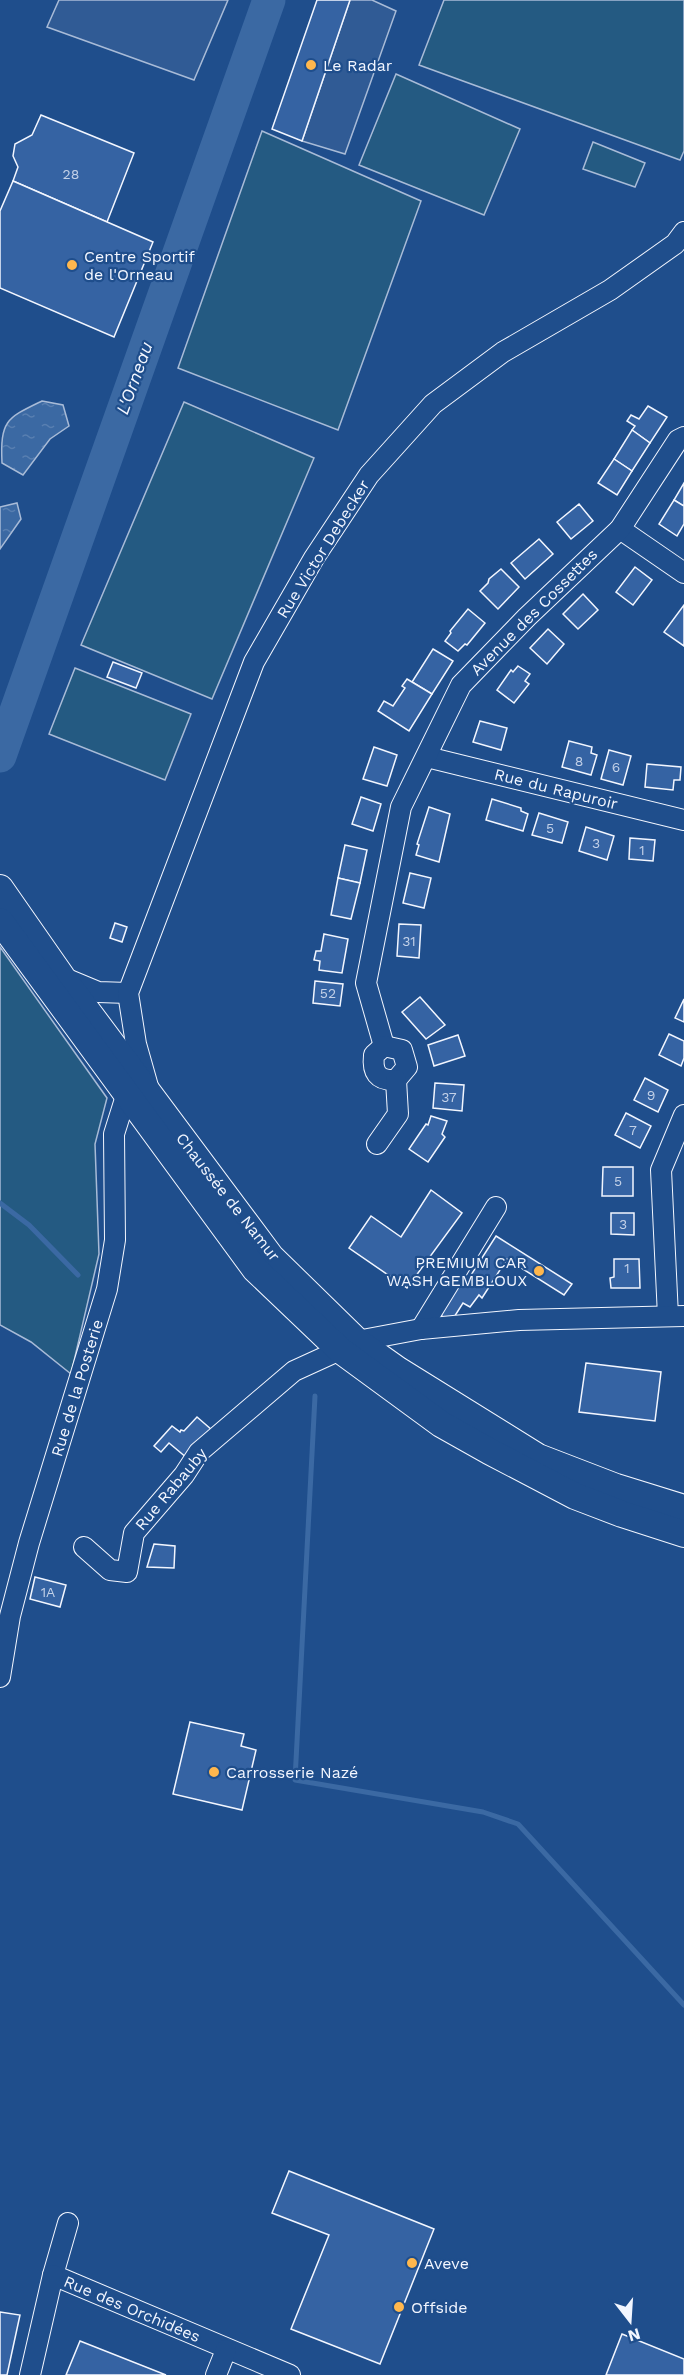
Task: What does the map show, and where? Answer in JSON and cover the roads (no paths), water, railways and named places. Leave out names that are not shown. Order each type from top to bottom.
[{"type":"main road","name":"Chaussée de Namur","points":[[0,888],[62,977],[138,1096],[255,1269],[441,1424],[575,1496],[684,1534]]},
{"type":"main road","name":"Chaussée de Namur","points":[[0,921],[138,1096]]},
{"type":"main road","name":"Chaussée de Namur","points":[[349,1346],[398,1370],[537,1457],[616,1487],[684,1508]]},
{"type":"street","name":"Rue Victor Debecker","points":[[138,1096],[147,1075],[136,1044],[128,993],[254,662],[314,558],[369,475],[433,404],[503,352],[610,291],[675,244],[684,232]]},
{"type":"street","name":"Avenue des Cossettes","points":[[384,1046],[366,983],[401,807],[428,757],[461,685],[527,617],[620,529],[678,440],[684,437]]},
{"type":"street","points":[[620,529],[684,573]]},
{"type":"street","name":"Rue du Rapuroir","points":[[428,757],[684,820]]},
{"type":"street","points":[[62,977],[98,992],[128,993]]},
{"type":"street","points":[[377,1144],[398,1114],[396,1080],[407,1067],[402,1050],[384,1046],[374,1055],[365,1071],[386,1081],[396,1080]]},
{"type":"street","name":"Rue de la Posterie","points":[[0,1677],[10,1616],[29,1543],[107,1289],[115,1240],[114,1134],[138,1096]]},
{"type":"street","points":[[676,1316],[661,1170],[684,1115]]},
{"type":"street","points":[[421,1329],[496,1207]]},
{"type":"street","name":"Rue Rabauby","points":[[84,1546],[110,1570],[127,1572],[134,1533],[184,1475],[199,1452],[294,1371],[349,1346],[421,1329],[519,1320],[676,1316]]},
{"type":"street","name":"Rue des Orchidées","points":[[68,2223],[53,2275],[226,2350],[290,2375]]},
{"type":"street","points":[[30,2375],[53,2275]]},
{"type":"street","points":[[216,2375],[226,2350]]},
{"type":"water","points":[[42,401],[63,405],[69,426],[50,439],[23,475],[2,463],[2,438],[8,422],[13,417]]},
{"type":"water","points":[[17,503],[21,519],[0,549],[0,507]]},
{"type":"waterway","name":"L'Orneau","points":[[0,756],[269,0]]},
{"type":"waterway","points":[[0,1203],[29,1225],[78,1275]]},
{"type":"waterway","points":[[315,1396],[295,1780],[483,1812],[518,1824],[684,2005]]},
{"type":"place","name":"Le Radar","points":[[311,65]]},
{"type":"place","name":"Centre Sportif de l'Orneau","points":[[72,265]]},
{"type":"place","name":"PREMIUM CAR WASH GEMBLOUX","points":[[539,1271]]},
{"type":"place","name":"Carrosserie Nazé","points":[[214,1772]]},
{"type":"place","name":"Aveve","points":[[412,2263]]},
{"type":"place","name":"Offside","points":[[399,2307]]}]
